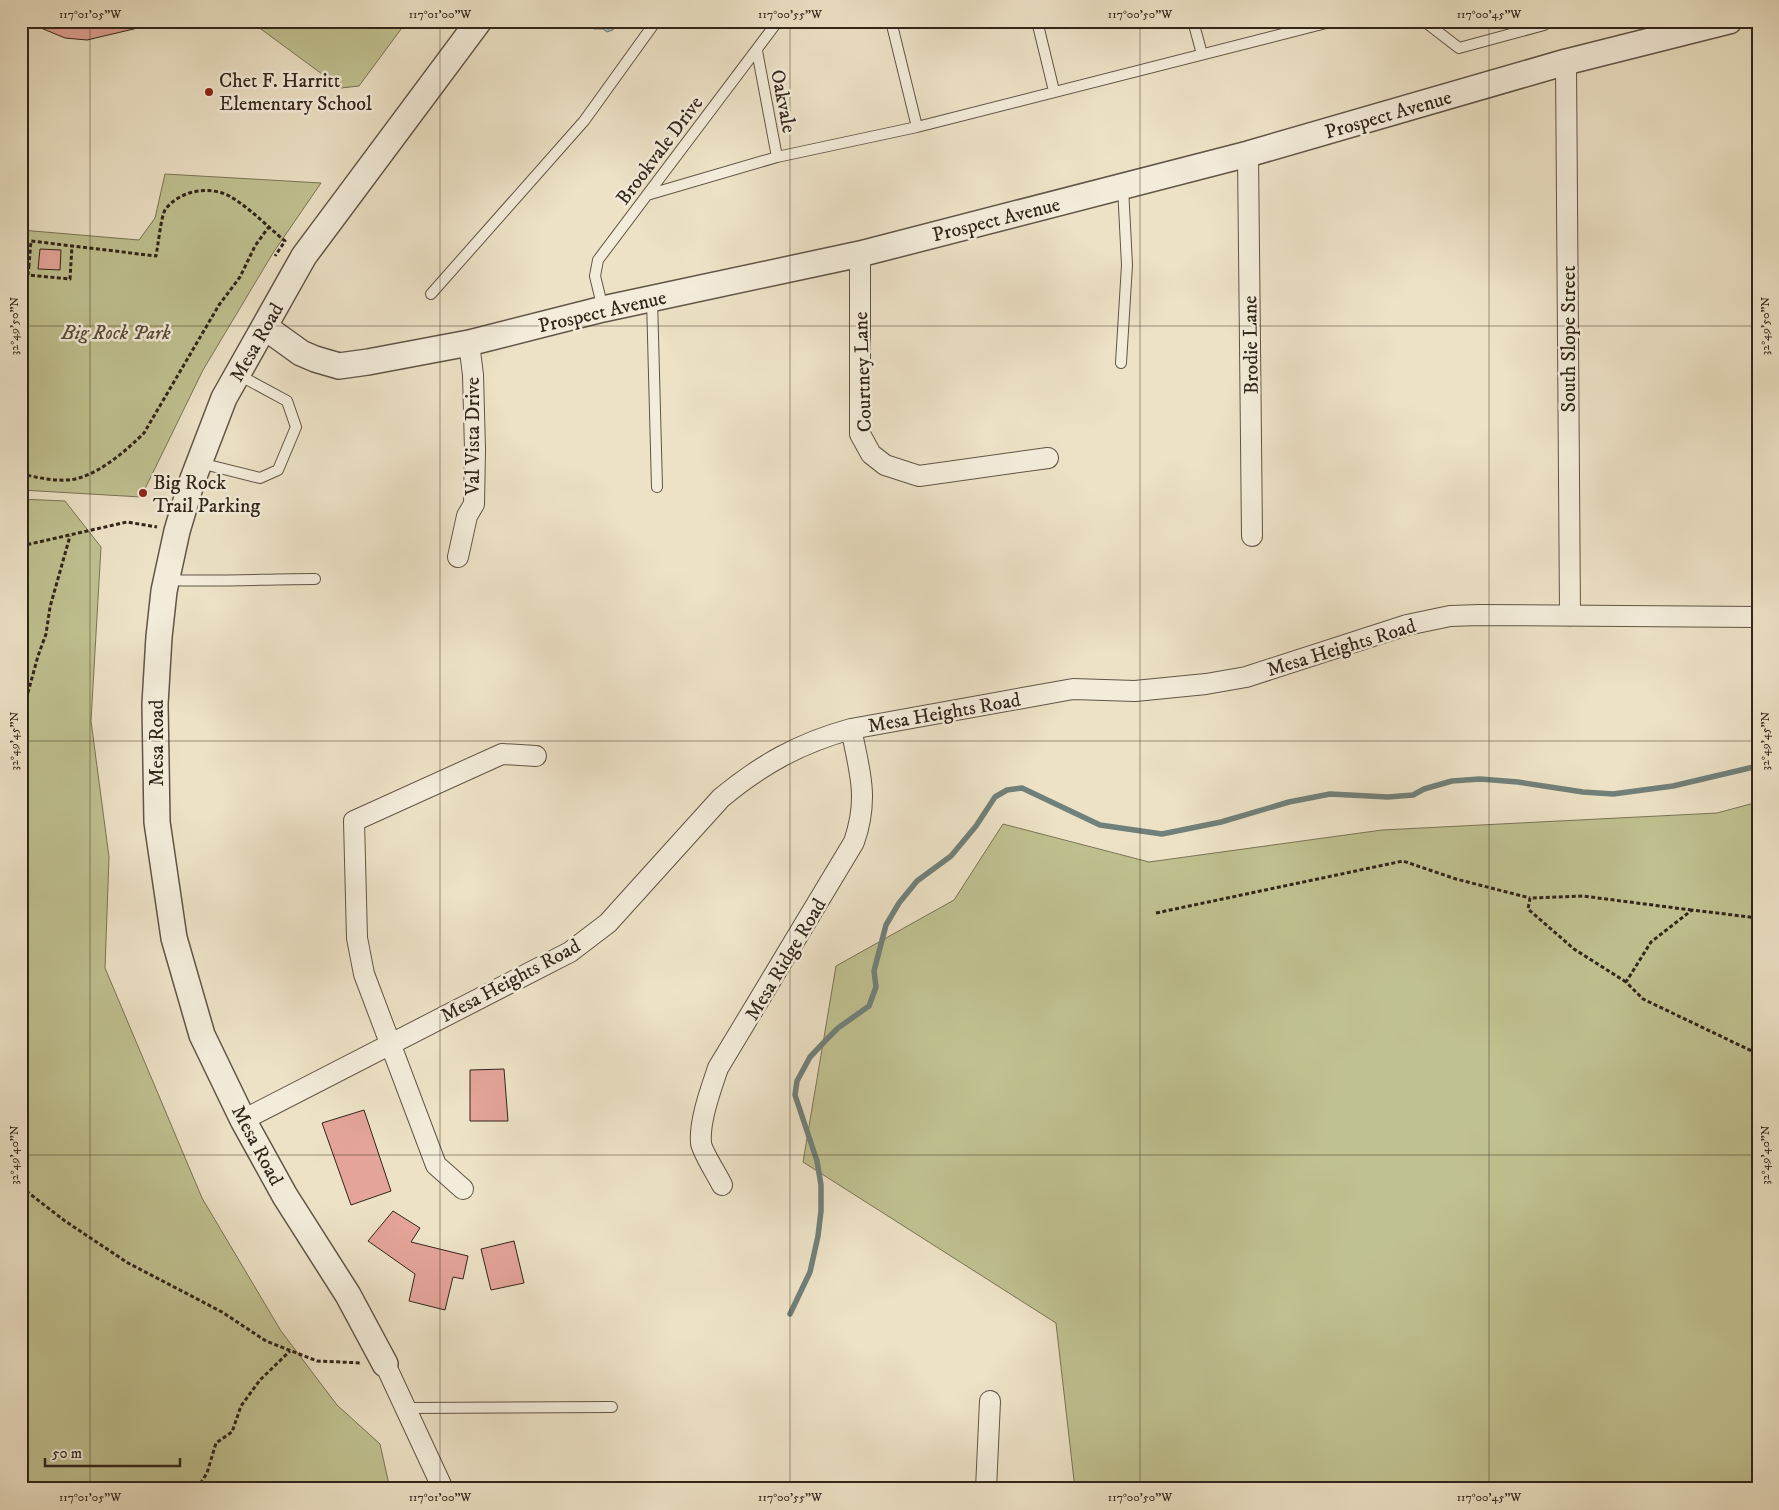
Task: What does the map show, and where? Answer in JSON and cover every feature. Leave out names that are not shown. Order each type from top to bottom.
[{"type":"street","name":"Mesa Road","points":[[443,1489],[385,1364],[348,1296],[285,1196],[243,1120],[202,1035],[174,938],[157,822],[155,704],[159,637],[167,580],[177,531],[199,463],[224,398],[304,256],[479,21]]},
{"type":"street","name":"Prospect Avenue","points":[[265,327],[301,353],[339,366],[469,343],[603,309],[860,254],[1248,154],[1566,62],[1729,21]]},
{"type":"street","name":"South Slope Street","points":[[1566,62],[1570,616]]},
{"type":"street","name":"Brodie Lane","points":[[1248,154],[1252,536]]},
{"type":"street","name":"Courtney Lane","points":[[860,254],[860,434],[871,454],[885,465],[920,476],[1048,458]]},
{"type":"street","name":"Val Vista Drive","points":[[458,557],[467,516],[474,504],[476,450],[473,375],[469,343]]},
{"type":"street","name":"Mesa Heights Road","points":[[243,1120],[570,952],[608,923],[722,798],[741,781],[784,754],[813,741],[851,729],[1073,689],[1135,691],[1206,684],[1246,676],[1428,620],[1478,614],[1758,618]]},
{"type":"street","name":"Mesa Ridge Road","points":[[722,1185],[701,1145],[708,1098],[718,1068],[854,842],[860,826],[863,809],[863,791],[851,729]]},
{"type":"street","points":[[463,1189],[436,1166],[364,974],[357,938],[354,821],[502,754],[536,756]]},
{"type":"street","points":[[986,1489],[990,1401]]},
{"type":"lane","points":[[431,294],[584,121],[656,21]]},
{"type":"lane","name":"Brookvale Drive","points":[[603,309],[595,276],[598,260],[778,21]]},
{"type":"lane","points":[[891,21],[917,126]]},
{"type":"lane","points":[[1037,21],[1054,91]]},
{"type":"lane","points":[[1192,21],[1202,54]]},
{"type":"lane","points":[[647,195],[777,157],[917,126],[1334,21]]},
{"type":"lane","points":[[1424,21],[1459,48],[1544,25],[1544,21]]},
{"type":"lane","name":"Oakvale","points":[[757,51],[777,157]]},
{"type":"lane","points":[[1121,363],[1127,265],[1123,186]]},
{"type":"lane","points":[[652,299],[656,487]]},
{"type":"lane","points":[[199,463],[260,478],[278,470],[296,427],[287,401],[238,374]]},
{"type":"lane","points":[[167,580],[315,579]]},
{"type":"lane","points":[[406,1408],[612,1407]]},
{"type":"path","points":[[72,246],[70,279],[28,275],[31,241],[156,256],[165,211],[177,199],[189,192],[212,192],[230,196],[285,241],[275,256]]},
{"type":"path","points":[[21,474],[44,479],[69,480],[90,474],[128,450],[144,432],[219,306],[240,276],[255,246],[268,228]]},
{"type":"path","points":[[21,266],[29,265]]},
{"type":"path","points":[[21,546],[127,522],[177,531]]},
{"type":"path","points":[[21,718],[46,634],[50,607],[70,536]]},
{"type":"path","points":[[1156,913],[1404,861],[1456,879],[1530,898],[1582,896],[1758,918]]},
{"type":"path","points":[[1530,898],[1528,909],[1574,949],[1626,982],[1643,999],[1758,1054]]},
{"type":"path","points":[[1626,982],[1650,942],[1692,910]]},
{"type":"path","points":[[21,1187],[65,1221],[128,1263],[222,1312],[266,1341],[316,1361],[385,1364]]},
{"type":"path","points":[[197,1489],[207,1473],[216,1442],[232,1432],[241,1406],[260,1380],[290,1351]]},
{"type":"green space","points":[[250,21],[407,21],[359,86],[341,88]]},
{"type":"green space","name":"Big Rock Park","points":[[165,174],[321,183],[273,253],[203,370],[141,497],[21,490],[21,230],[139,240],[155,218]]},
{"type":"green space","points":[[21,499],[65,501],[101,547],[91,721],[109,857],[105,968],[202,1198],[281,1331],[337,1405],[380,1444],[390,1489],[21,1489]]},
{"type":"green space","points":[[1758,802],[1758,1489],[1075,1489],[1056,1323],[803,1162],[836,966],[954,900],[1003,824],[1149,862],[1382,830],[1717,813]]},
{"type":"water","points":[[589,21],[612,21],[615,26],[613,30],[607,32],[603,29],[594,29],[589,25]]},
{"type":"building","points":[[24,21],[141,21],[142,27],[87,40],[65,38]]},
{"type":"building","points":[[40,249],[61,250],[60,270],[38,269]]},
{"type":"building","points":[[504,1069],[508,1121],[470,1121],[470,1070]]},
{"type":"building","points":[[364,1110],[391,1191],[351,1205],[322,1123]]},
{"type":"building","points":[[393,1211],[420,1228],[411,1242],[468,1256],[463,1279],[453,1277],[445,1310],[409,1301],[415,1274],[368,1241]]},
{"type":"building","points":[[514,1241],[524,1283],[491,1290],[481,1249]]},
{"type":"waterway","points":[[790,1314],[810,1272],[821,1211],[821,1185],[817,1161],[795,1095],[797,1081],[810,1057],[828,1038],[838,1028],[869,1006],[876,987],[874,971],[886,925],[899,903],[917,881],[951,856],[976,826],[995,797],[1007,790],[1022,788],[1100,825],[1162,834],[1221,822],[1289,802],[1330,794],[1388,797],[1413,795],[1424,789],[1452,781],[1480,779],[1613,794],[1673,786],[1758,766]]},
{"type":"place","name":"Chet F. Harritt Elementary School","points":[[209,92]]},
{"type":"place","name":"Big Rock Trail Parking","points":[[143,493]]}]
